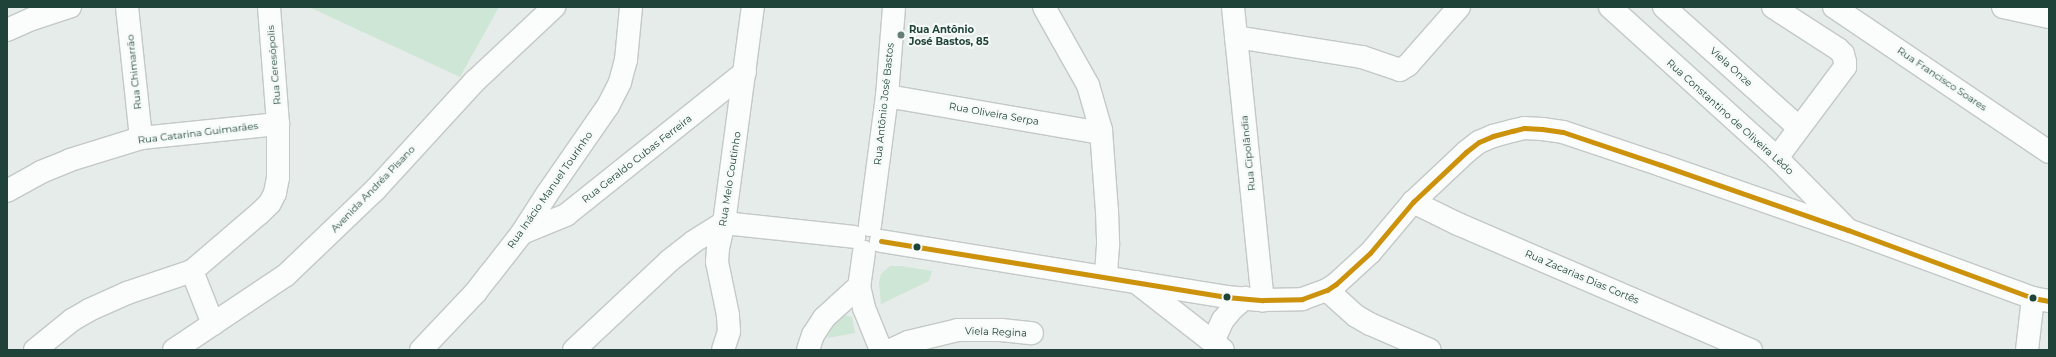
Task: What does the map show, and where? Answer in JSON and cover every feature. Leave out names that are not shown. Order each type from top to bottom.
[{"type":"street","points":[[7,30],[32,19],[70,7]]},
{"type":"street","name":"Rua Chimarrão","points":[[127,7],[141,138]]},
{"type":"street","name":"Rua Ceresópolis","points":[[192,271],[260,213],[270,203],[275,193],[278,178],[278,124],[269,7]]},
{"type":"street","name":"Avenida Andréa Pisano","points":[[174,350],[286,275],[375,190],[474,82],[554,7]]},
{"type":"street","name":"Rua Inácio Manuel Tourinho","points":[[421,350],[475,293],[522,233],[614,96],[626,60],[631,7]]},
{"type":"street","name":"Rua Melo Coutinho","points":[[722,350],[728,331],[728,315],[717,262],[718,248],[724,223],[753,7]]},
{"type":"street","name":"Rua Antônio José Bastos","points":[[859,286],[887,96],[894,7]]},
{"type":"street","points":[[1044,7],[1052,24],[1080,69],[1088,85],[1101,133],[1108,211],[1106,277]]},
{"type":"street","name":"Rua Cipolândia","points":[[1232,7],[1236,37],[1254,299]]},
{"type":"street","points":[[1236,37],[1362,58],[1400,70],[1408,65],[1459,7]]},
{"type":"street","name":"Viela Onze","points":[[1664,7],[1798,127]]},
{"type":"street","points":[[1773,7],[1838,49],[1845,58],[1845,67],[1798,127],[1777,158]]},
{"type":"street","name":"Rua Francisco Soares","points":[[1834,7],[2049,152]]},
{"type":"street","points":[[2003,7],[2049,17]]},
{"type":"street","name":"Rua Constantino de Oliveira Lêdo","points":[[1618,10],[1777,158],[1848,230]]},
{"type":"street","name":"Rua Geraldo Cubas Ferreira","points":[[522,233],[566,214],[745,72]]},
{"type":"street","name":"Rua Oliveira Serpa","points":[[887,96],[1101,133]]},
{"type":"street","name":"Rua Catarina Guimarães","points":[[7,191],[42,172],[70,160],[141,138],[278,124]]},
{"type":"street","points":[[574,350],[669,261],[694,242],[724,223],[867,239],[1136,282],[1254,299],[1302,299],[1327,290],[1336,284],[1370,253],[1413,202],[1466,152],[1479,142],[1493,136],[1524,128],[1563,132],[1848,230],[2041,300],[2027,350]]},
{"type":"street","name":"Rua Zacarias Dias Cortês","points":[[1413,202],[1458,224],[1751,350]]},
{"type":"street","points":[[35,350],[72,320],[89,310],[127,293],[192,271],[213,324]]},
{"type":"street","points":[[1136,282],[1218,346],[1223,320],[1233,308],[1254,299]]},
{"type":"street","points":[[808,350],[813,335],[824,318],[859,286],[864,308],[881,350]]},
{"type":"street","points":[[1327,290],[1356,316],[1370,324],[1430,350]]},
{"type":"street","name":"Viela Regina","points":[[891,350],[908,342],[958,330],[1001,330],[1032,333]]},
{"type":"green space","points":[[309,7],[499,7],[460,77]]},
{"type":"green space","points":[[890,266],[901,266],[932,271],[929,281],[881,304],[879,282],[881,274]]},
{"type":"green space","points":[[843,315],[852,317],[855,333],[827,338],[832,328]]},
{"type":"transit line","points":[[881,241],[1226,297],[1263,300],[1302,299],[1327,290],[1336,284],[1370,253],[1413,202],[1466,152],[1479,142],[1493,136],[1524,128],[1563,132],[1848,230],[2033,298],[2049,301]]},
{"type":"place","name":"Rua Antônio José Bastos, 85","points":[[901,35]]}]
